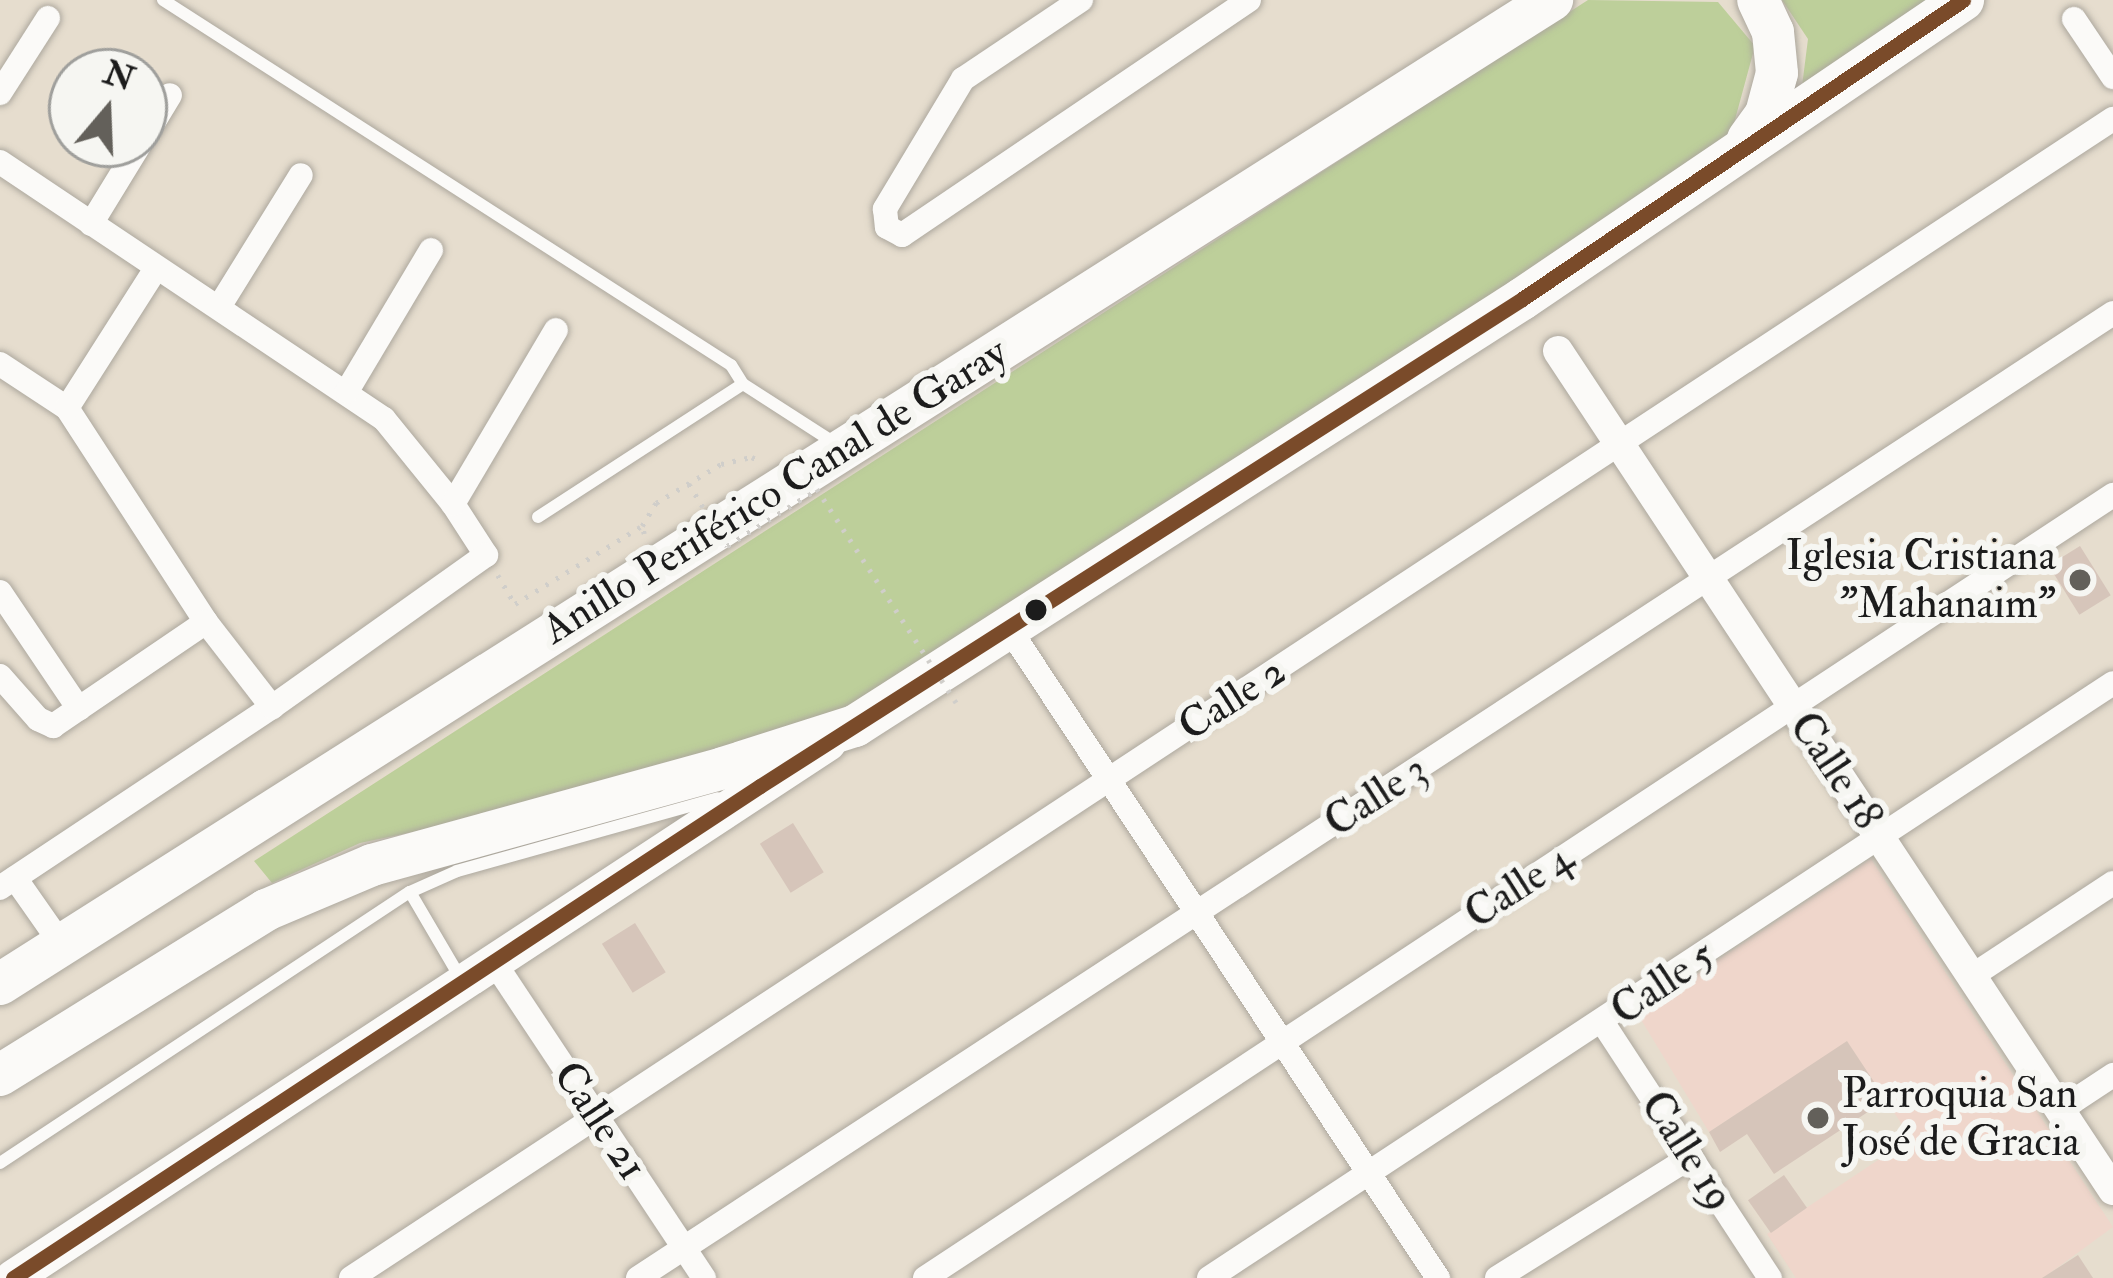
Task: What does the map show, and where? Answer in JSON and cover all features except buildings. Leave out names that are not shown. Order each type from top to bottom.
[{"type":"highway","name":"Anillo Periférico Canal de Garay","points":[[0,984],[1552,0]]},
{"type":"highway","points":[[1726,160],[1756,131],[1773,94],[1777,53],[1758,0]]},
{"type":"highway","points":[[0,1075],[266,910],[372,865],[723,769],[855,726],[1010,630],[1963,0]]},
{"type":"main road","points":[[13,1278],[855,726]]},
{"type":"street","points":[[1081,0],[963,79],[885,209],[887,227],[902,235],[1249,0]]},
{"type":"street","points":[[0,93],[48,18]]},
{"type":"street","points":[[2074,19],[2113,77]]},
{"type":"street","name":"Calle 2","points":[[351,1278],[2113,119]]},
{"type":"street","points":[[0,162],[384,419],[453,504],[486,555],[272,707],[7,883],[62,944]]},
{"type":"street","points":[[91,224],[125,168]]},
{"type":"street","points":[[219,307],[301,175]]},
{"type":"street","points":[[347,391],[431,250]]},
{"type":"street","points":[[67,409],[155,270]]},
{"type":"street","name":"Calle 3","points":[[638,1278],[2113,313]]},
{"type":"street","points":[[453,504],[556,330]]},
{"type":"street","name":"Calle 18","points":[[1558,351],[2113,1190]]},
{"type":"street","points":[[0,364],[67,409],[206,622],[272,707]]},
{"type":"street","name":"Calle 4","points":[[925,1278],[2113,495]]},
{"type":"street","points":[[0,592],[79,709]]},
{"type":"street","points":[[0,676],[38,718],[53,726],[206,622]]},
{"type":"street","points":[[1010,630],[1438,1278]]},
{"type":"street","name":"Calle 5","points":[[1209,1278],[1603,1023],[2113,683]]},
{"type":"street","points":[[1972,976],[2113,883]]},
{"type":"street","name":"Calle 21","points":[[496,964],[704,1278]]},
{"type":"street","name":"Calle 19","points":[[1603,1023],[1770,1278]]},
{"type":"street","points":[[2060,1110],[2113,1075]]},
{"type":"street","points":[[1497,1278],[1690,1156]]},
{"type":"lane","points":[[163,0],[731,364],[743,384],[842,447]]},
{"type":"lane","points":[[538,517],[743,384]]},
{"type":"lane","points":[[0,1163],[410,892],[457,871],[760,786]]},
{"type":"lane","points":[[410,892],[465,985]]},
{"type":"path","points":[[656,503],[721,464]]},
{"type":"path","points":[[688,484],[727,546],[817,489],[957,704]]},
{"type":"path","points":[[486,555],[515,604],[642,526]]},
{"type":"shaded area","points":[[1871,859],[2113,1227],[2050,1273],[2052,1278],[1796,1278],[1767,1234],[1911,1138],[1847,1042],[1709,1132],[1637,1013]]},
{"type":"green space","points":[[1588,0],[1718,2],[1755,46],[1727,149],[850,741],[360,843],[272,883],[254,861]]},
{"type":"green space","points":[[1782,0],[1960,0],[1799,110],[1808,39]]},
{"type":"transit line","points":[[13,1278],[760,786],[1522,299],[1963,0]]},
{"type":"place","name":"Iglesia Cristiana \"Mahanaim\"","points":[[2080,580]]},
{"type":"place","name":"Parroquia San José de Gracia","points":[[1818,1118]]}]
